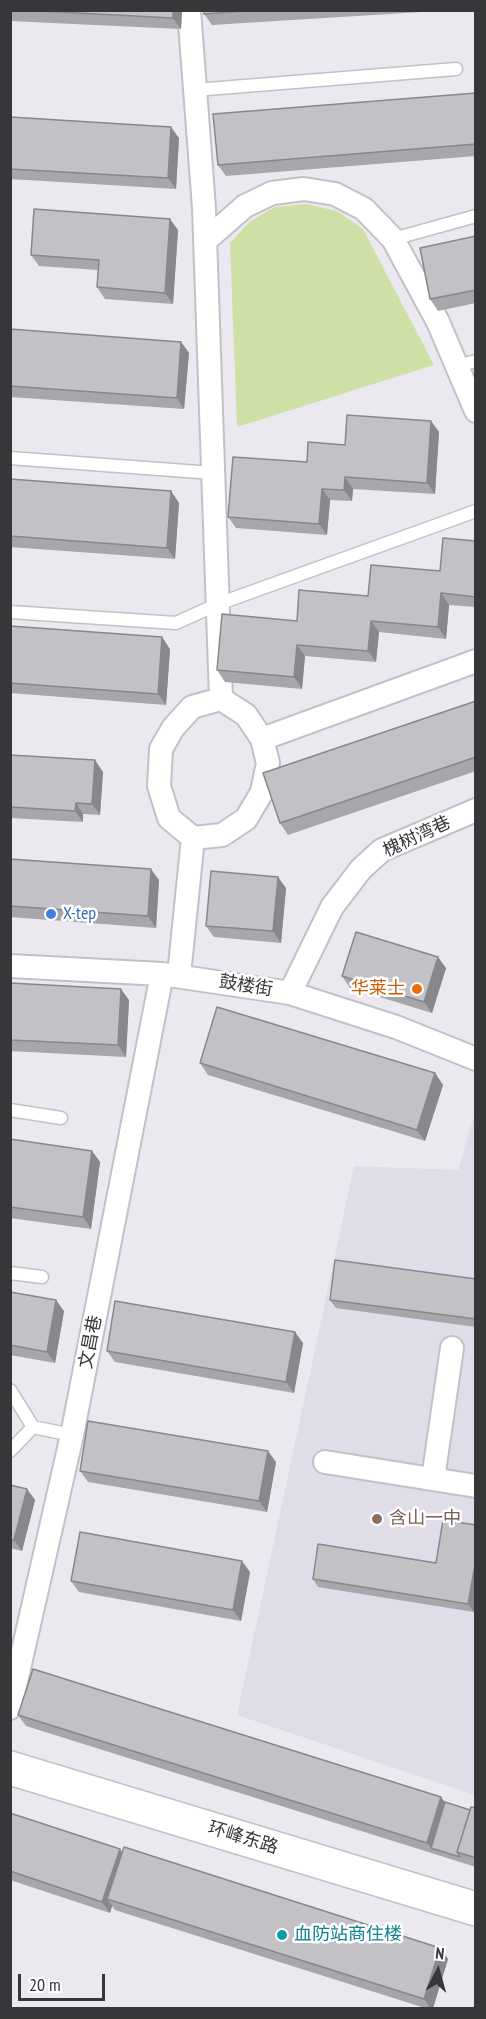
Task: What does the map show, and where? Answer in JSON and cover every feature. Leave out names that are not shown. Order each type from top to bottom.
[{"type":"main road","name":"环峰东路","points":[[10,1768],[476,1909]]},
{"type":"street","points":[[189,10],[206,241],[221,699]]},
{"type":"street","points":[[206,241],[245,206],[272,193],[304,189],[335,194],[364,209],[393,239],[438,322],[466,364],[476,411]]},
{"type":"street","points":[[262,739],[476,661]]},
{"type":"street","points":[[221,699],[246,715],[262,739],[268,763],[262,792],[246,819],[222,835],[193,838],[169,818],[159,786],[161,749],[173,728],[192,706],[221,699]]},
{"type":"street","name":"槐树湾巷","points":[[290,993],[332,907],[361,869],[382,850],[476,810]]},
{"type":"street","name":"文昌巷","points":[[10,1708],[72,1435],[170,975],[193,838]]},
{"type":"street","name":"鼓楼街","points":[[10,966],[170,975],[290,993],[396,1027],[473,1058]]},
{"type":"street","points":[[433,1479],[452,1348]]},
{"type":"street","points":[[325,1462],[476,1486]]},
{"type":"lane","points":[[195,90],[456,69]]},
{"type":"lane","points":[[393,239],[476,216]]},
{"type":"lane","points":[[10,458],[213,473]]},
{"type":"lane","points":[[10,612],[176,623],[218,604],[476,511]]},
{"type":"lane","points":[[10,1110],[61,1118]]},
{"type":"lane","points":[[10,1273],[42,1277]]},
{"type":"lane","points":[[10,1390],[33,1427],[72,1435]]},
{"type":"lane","points":[[10,1451],[33,1427]]},
{"type":"shaded area","name":"含山一中","points":[[475,1112],[475,1795],[237,1715],[354,1166],[458,1170]]},
{"type":"green space","points":[[306,204],[337,211],[363,229],[434,365],[237,427],[230,243],[249,222],[275,207]]},
{"type":"building","points":[[20,10],[173,10],[173,18]]},
{"type":"building","points":[[204,10],[257,10],[204,14]]},
{"type":"building","points":[[476,93],[476,144],[218,165],[213,114]]},
{"type":"building","points":[[10,117],[171,127],[168,178],[10,169]]},
{"type":"building","points":[[34,209],[170,219],[165,293],[97,287],[99,260],[31,255]]},
{"type":"building","points":[[476,236],[476,290],[430,299],[420,248]]},
{"type":"building","points":[[10,329],[181,342],[177,398],[10,386]]},
{"type":"building","points":[[347,415],[431,421],[427,483],[345,477],[344,490],[322,489],[319,524],[228,517],[233,457],[307,462],[308,442],[345,445]]},
{"type":"building","points":[[10,479],[171,491],[167,548],[10,536]]},
{"type":"building","points":[[443,538],[476,541],[476,597],[441,593],[438,627],[371,621],[368,651],[297,645],[294,677],[217,670],[222,614],[297,621],[299,590],[368,596],[371,565],[440,571]]},
{"type":"building","points":[[10,626],[162,637],[158,694],[10,683]]},
{"type":"building","points":[[476,701],[476,757],[280,823],[263,773]]},
{"type":"building","points":[[10,755],[95,760],[92,804],[76,803],[75,811],[10,807]]},
{"type":"building","points":[[10,859],[151,869],[148,916],[10,906]]},
{"type":"building","points":[[211,871],[278,877],[273,931],[206,926]]},
{"type":"building","points":[[356,932],[438,957],[424,1002],[342,976]]},
{"type":"building","points":[[10,983],[121,989],[118,1045],[10,1040]]},
{"type":"building","points":[[217,1007],[435,1073],[417,1130],[200,1063]]},
{"type":"building","points":[[10,1139],[92,1151],[83,1217],[10,1207]]},
{"type":"building","points":[[335,1260],[476,1279],[476,1319],[330,1300]]},
{"type":"building","points":[[10,1292],[56,1300],[47,1352],[10,1345]]},
{"type":"building","points":[[115,1301],[295,1332],[286,1382],[107,1351]]},
{"type":"building","points":[[88,1421],[268,1451],[259,1501],[80,1471]]},
{"type":"building","points":[[10,1485],[27,1489],[14,1540],[10,1539]]},
{"type":"building","points":[[443,1520],[476,1525],[476,1559],[468,1604],[313,1579],[318,1544],[436,1563]]},
{"type":"building","points":[[80,1532],[242,1561],[233,1610],[71,1581]]},
{"type":"building","points":[[33,1669],[441,1797],[427,1843],[18,1715]]},
{"type":"building","points":[[445,1802],[470,1810],[457,1852],[460,1857],[431,1848]]},
{"type":"building","points":[[471,1807],[476,1808],[476,1858],[457,1852]]},
{"type":"building","points":[[10,1813],[120,1849],[102,1902],[10,1871]]},
{"type":"building","name":"血防站商住楼","points":[[124,1847],[440,1948],[424,1999],[107,1899]]},
{"type":"place","name":"X-tep","points":[[51,914]]},
{"type":"place","name":"华莱士","points":[[417,989]]},
{"type":"place","name":"含山一中","points":[[377,1519]]},
{"type":"place","name":"血防站商住楼","points":[[282,1935]]}]
